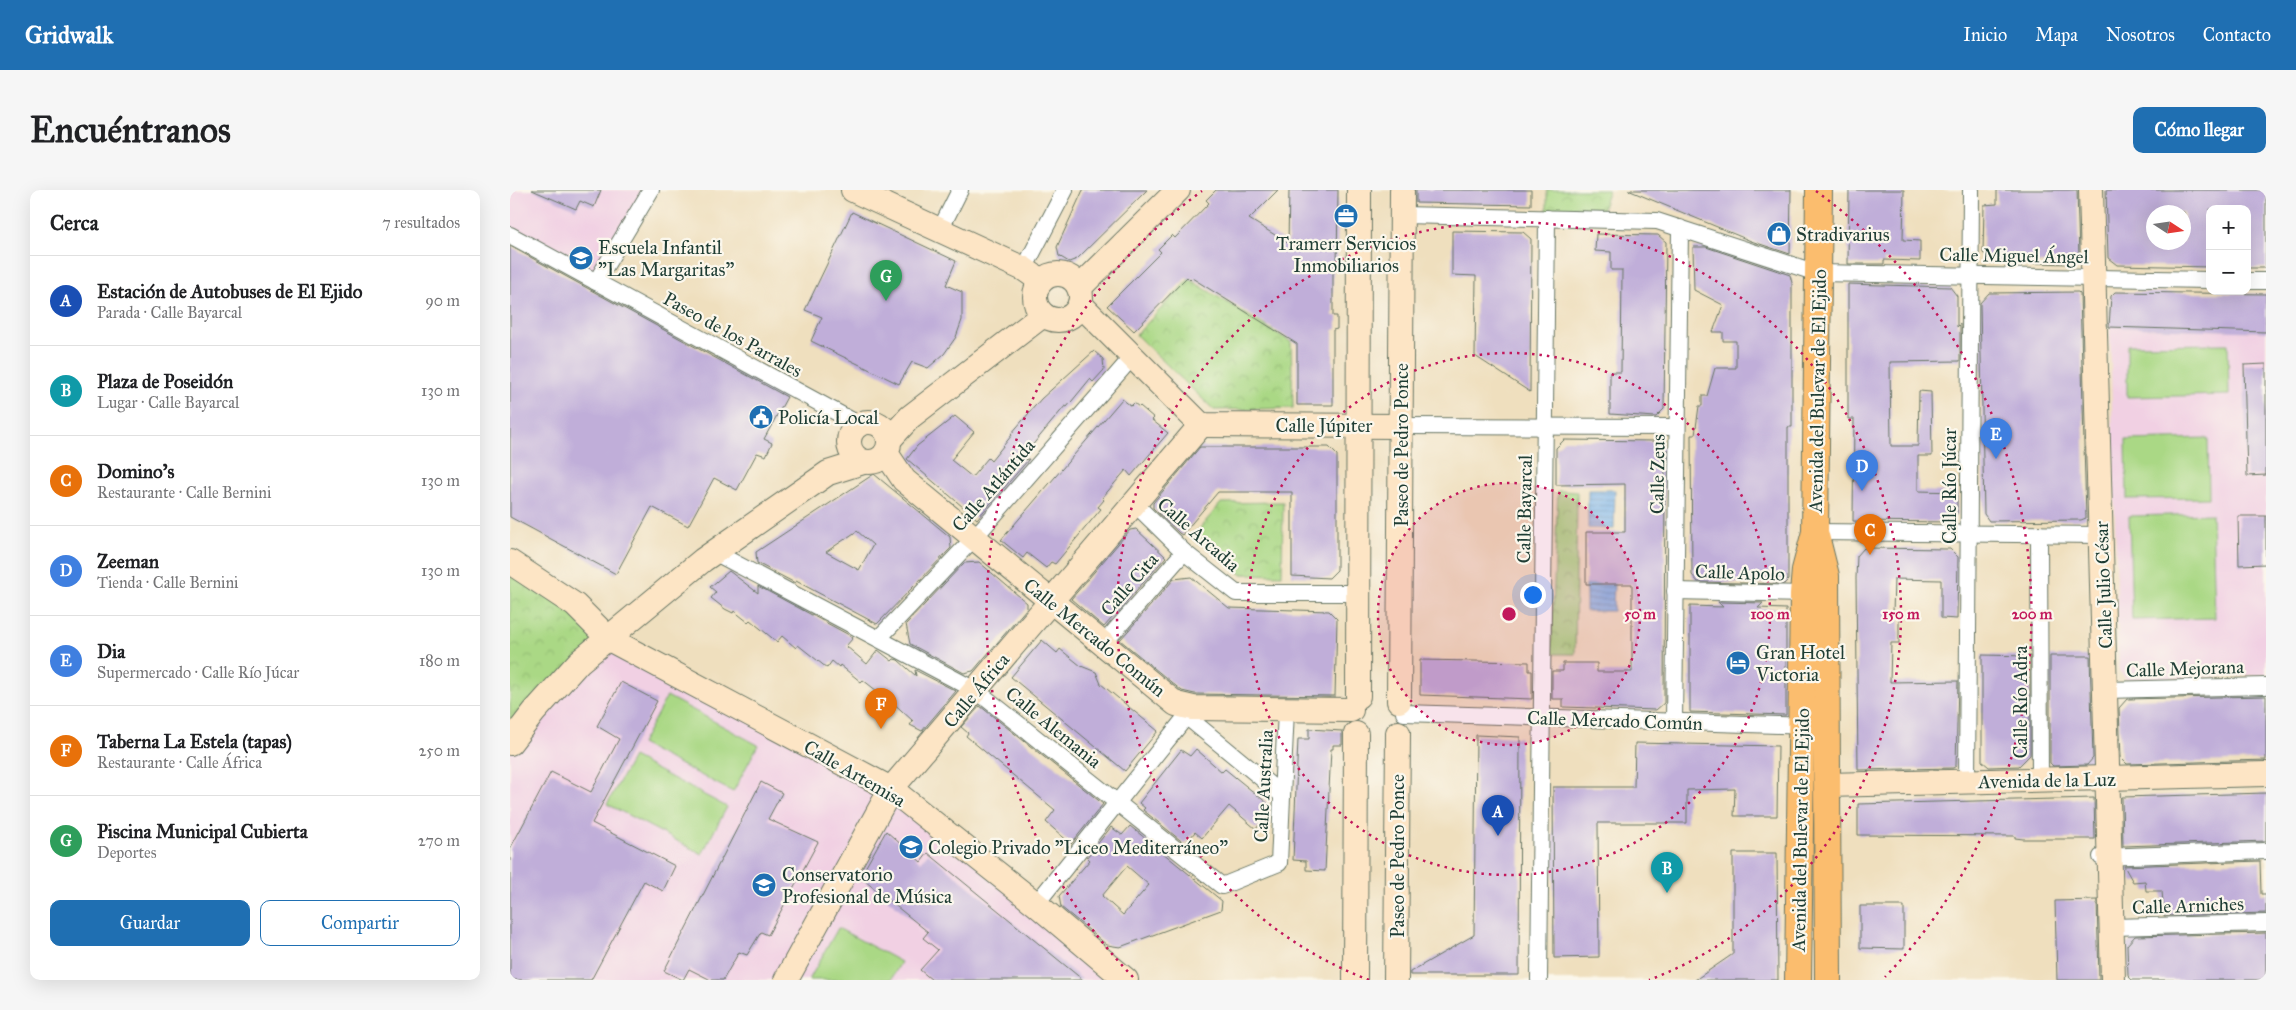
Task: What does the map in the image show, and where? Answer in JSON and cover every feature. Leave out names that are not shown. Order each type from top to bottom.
[{"type":"main road","name":"Avenida del Bulevar de El Ejido","points":[[1798,980],[1803,594],[1805,570],[1815,532],[1819,190]]},
{"type":"main road","name":"Avenida del Bulevar de El Ejido","points":[[1815,532],[1826,576],[1828,980]]},
{"type":"street","points":[[596,282],[651,190]]},
{"type":"street","points":[[853,190],[1032,275],[1047,277],[1062,274],[1069,277],[1079,296],[1201,425]]},
{"type":"street","points":[[940,230],[960,190]]},
{"type":"street","points":[[1065,190],[1032,275],[1035,302],[1043,315],[1050,319],[1064,319],[1076,310],[1079,296],[1178,190]]},
{"type":"street","points":[[1355,980],[1356,734],[1350,718],[1354,703],[1358,593],[1359,190]]},
{"type":"street","name":"Paseo de Pedro Ponce","points":[[1396,980],[1400,715],[1402,190]]},
{"type":"street","name":"Calle Río Júcar","points":[[1967,782],[1971,190]]},
{"type":"street","name":"Calle Julio César","points":[[2090,190],[2106,690],[2107,778],[2104,857],[2112,927],[2113,980]]},
{"type":"street","name":"Calle Miguel Ángel","points":[[1402,214],[1657,220],[1818,273],[2093,276],[2206,280]]},
{"type":"street","name":"Calle Bayarcal","points":[[1539,980],[1547,218]]},
{"type":"street","name":"Calle Zeus","points":[[1674,722],[1680,228]]},
{"type":"street","name":"Paseo de los Parrales","points":[[510,235],[872,437]]},
{"type":"street","points":[[2251,280],[2266,281]]},
{"type":"street","points":[[510,743],[534,712],[579,662],[714,552],[828,473],[872,437],[910,417],[1043,315]]},
{"type":"street","name":"Calle Atlántida","points":[[879,638],[974,538],[1134,355]]},
{"type":"street","name":"Calle Júpiter","points":[[1201,425],[1677,426]]},
{"type":"street","name":"Calle África","points":[[786,980],[891,790],[977,691],[1050,600],[1135,504],[1201,425]]},
{"type":"street","points":[[828,473],[863,462],[876,462],[872,437]]},
{"type":"street","name":"Calle Mercado Común","points":[[872,437],[904,480],[1176,704],[1190,712],[1282,795]]},
{"type":"street","name":"Calle Arcadia","points":[[1135,504],[1184,552],[1236,593],[1358,593]]},
{"type":"street","points":[[1815,532],[1968,532],[2102,535]]},
{"type":"street","name":"Calle Río Adra","points":[[2039,534],[2040,780]]},
{"type":"street","name":"Calle Alemania","points":[[714,552],[977,691],[1222,886]]},
{"type":"street","name":"Calle Cita","points":[[1104,643],[1184,552]]},
{"type":"street","name":"Calle Artemisa","points":[[510,562],[576,605],[609,638],[891,790],[1036,904],[1126,980]]},
{"type":"street","name":"Calle Apolo","points":[[1675,591],[1803,594]]},
{"type":"street","name":"Calle Mejorana","points":[[2106,690],[2266,686]]},
{"type":"street","points":[[1354,703],[1375,689],[1384,690],[1400,715],[1386,742],[1370,742],[1356,734]]},
{"type":"street","name":"Calle Mercado Común","points":[[1190,712],[1286,710],[1354,703]]},
{"type":"street","name":"Calle Australia","points":[[1222,886],[1279,863],[1286,710]]},
{"type":"street","points":[[1036,904],[1190,712]]},
{"type":"street","name":"Calle Mercado Común","points":[[1400,715],[1542,717],[1827,727]]},
{"type":"street","name":"Avenida de la Luz","points":[[1827,785],[2266,774]]},
{"type":"street","points":[[2104,857],[2266,851]]},
{"type":"street","name":"Calle Arniches","points":[[2112,927],[2266,923]]},
{"type":"shaded area","name":"Escuela Infantil \"Las Margaritas\"","points":[[510,190],[651,190],[596,282],[510,235]]},
{"type":"shaded area","points":[[2110,327],[2266,332],[2266,675],[2126,679],[2119,671]]},
{"type":"shaded area","points":[[609,639],[891,789],[1126,980],[510,980],[510,743]]},
{"type":"green space","points":[[1547,190],[1609,190],[1599,219],[1547,218]]},
{"type":"green space","points":[[1189,279],[1291,342],[1293,408],[1214,410],[1136,335]]},
{"type":"green space","points":[[2228,344],[2229,395],[2127,397],[2127,345]]},
{"type":"green space","points":[[2208,438],[2209,498],[2127,499],[2126,440]]},
{"type":"green space","points":[[1558,491],[1577,492],[1575,654],[1551,654]]},
{"type":"green space","points":[[1283,502],[1282,575],[1241,574],[1195,534],[1221,503]]},
{"type":"green space","points":[[2212,514],[2215,618],[2132,620],[2129,516]]},
{"type":"green space","points":[[510,569],[609,639],[510,743]]},
{"type":"green space","points":[[667,696],[758,745],[733,792],[641,744]]},
{"type":"green space","points":[[633,757],[727,807],[702,854],[607,804]]},
{"type":"green space","points":[[838,928],[901,962],[891,980],[809,980]]},
{"type":"water","points":[[1588,490],[1615,490],[1614,529],[1588,528]]},
{"type":"water","points":[[1586,584],[1614,584],[1613,611],[1586,611]]},
{"type":"building","points":[[532,190],[601,190],[594,207],[580,201],[576,209]]},
{"type":"building","points":[[1083,190],[1147,190],[1077,259],[1069,262],[1059,256],[1057,247]]},
{"type":"building","points":[[1216,190],[1278,190],[1249,219],[1288,243],[1289,190],[1338,190],[1337,269],[1333,268],[1333,316],[1337,316],[1337,329],[1333,330],[1333,405],[1297,405],[1297,344],[1192,278],[1190,280],[1187,277],[1134,331],[1107,306],[1161,252],[1158,249],[1172,235],[1175,238],[1209,203],[1206,200]]},
{"type":"building","points":[[1416,190],[1531,190],[1531,205],[1416,203]]},
{"type":"building","points":[[1628,190],[1791,190],[1790,254],[1751,241]]},
{"type":"building","points":[[1849,190],[1904,190],[1903,240],[1920,241],[1920,261],[1884,260],[1884,264],[1848,264]]},
{"type":"building","points":[[1997,190],[2077,190],[2079,258],[2073,264],[1990,262],[1990,259],[1983,253],[1984,205],[1997,204]]},
{"type":"building","points":[[2106,190],[2266,190],[2266,268],[2251,268],[2251,205],[2206,205],[2206,267],[2117,265],[2108,258]]},
{"type":"building","points":[[852,212],[956,261],[946,285],[962,292],[962,320],[956,337],[944,354],[928,368],[912,362],[899,384],[811,341],[822,317],[805,310]]},
{"type":"building","points":[[1452,231],[1523,232],[1531,239],[1530,392],[1475,356],[1476,276],[1452,275]]},
{"type":"building","points":[[1596,234],[1658,235],[1666,242],[1664,409],[1656,417],[1610,414],[1610,372],[1621,372],[1622,270],[1611,270],[1611,252],[1595,251]]},
{"type":"building","points":[[510,246],[787,397],[764,439],[772,443],[766,456],[757,453],[737,490],[714,478],[688,526],[652,507],[616,574],[510,517]]},
{"type":"building","points":[[1693,247],[1706,247],[1790,275],[1792,283],[1792,427],[1788,427],[1788,580],[1784,584],[1698,582],[1692,575],[1691,435],[1695,435],[1699,406],[1702,406],[1702,396],[1707,396],[1715,368],[1736,368],[1736,341],[1723,341],[1723,332],[1713,332],[1723,305],[1694,290]]},
{"type":"building","points":[[1848,284],[1950,287],[1957,296],[1957,327],[1960,324],[1960,361],[1890,362],[1891,446],[1918,446],[1919,391],[1931,392],[1932,456],[1918,456],[1918,491],[1957,492],[1957,514],[1949,522],[1853,521],[1854,419],[1848,419]]},
{"type":"building","points":[[2078,292],[2080,294],[2086,518],[2081,520],[1989,521],[1984,514],[1980,303],[1989,293]]},
{"type":"building","points":[[2115,292],[2206,293],[2206,295],[2266,294],[2266,332],[2109,327],[2111,296]]},
{"type":"building","points":[[1094,351],[1103,359],[1104,370],[1093,382],[1090,379],[1067,407],[1065,406],[1020,460],[1029,459],[977,519],[907,459],[917,446],[955,416],[974,432],[951,460],[972,477],[988,458],[991,461],[1041,399]]},
{"type":"building","points":[[2266,364],[2266,475],[2247,476],[2244,365]]},
{"type":"building","points":[[1122,399],[1131,406],[1134,403],[1140,406],[1154,418],[1152,420],[1168,433],[1131,476],[1126,470],[1102,498],[1104,500],[1098,507],[1101,509],[1055,564],[1051,562],[1046,568],[1027,553],[1023,558],[1001,540]]},
{"type":"building","points":[[1564,440],[1658,441],[1667,451],[1667,467],[1665,467],[1664,703],[1656,710],[1563,707],[1563,699],[1552,699],[1552,671],[1563,671],[1563,663],[1597,663],[1597,672],[1632,672],[1632,584],[1586,584],[1586,532],[1625,532],[1625,484],[1556,485],[1556,448]]},
{"type":"building","points":[[1200,447],[1329,447],[1337,455],[1337,570],[1329,578],[1292,576],[1292,492],[1218,492],[1182,535],[1179,533],[1153,508],[1153,503]]},
{"type":"building","points":[[874,474],[950,537],[951,548],[877,624],[796,581],[795,583],[757,563],[756,552]],"holes":[[[857,531],[873,545],[859,570],[826,552]]]},
{"type":"building","points":[[2238,516],[2266,516],[2266,564],[2239,565]]},
{"type":"building","points":[[1136,529],[1166,557],[1104,627],[1071,599],[1130,530]]},
{"type":"building","points":[[1864,548],[1950,549],[1958,557],[1957,619],[1941,618],[1941,580],[1894,579],[1893,614],[1899,615],[1899,643],[1891,643],[1890,682],[1958,681],[1956,766],[1953,768],[1858,770],[1856,578],[1857,556]]},
{"type":"building","points":[[979,562],[1027,603],[1027,608],[973,671],[964,673],[910,644],[906,624],[964,563]]},
{"type":"building","points":[[729,571],[758,593],[758,586],[849,635],[853,638],[846,646],[867,664],[878,650],[892,661],[894,659],[898,660],[916,676],[915,670],[956,691],[922,731],[910,725],[913,721],[878,689],[877,691],[863,680],[861,682],[832,661],[827,668],[798,645],[796,648],[782,636],[777,642],[750,620],[748,622],[734,611],[733,613],[725,609],[711,598],[716,592],[710,587]]},
{"type":"building","points":[[1191,577],[1229,608],[1329,611],[1337,619],[1335,696],[1195,694],[1182,691],[1120,640],[1174,579]]},
{"type":"building","name":"Gran Hotel Victoria","points":[[1718,602],[1763,603],[1758,608],[1786,609],[1786,715],[1690,712],[1690,606],[1723,607]]},
{"type":"building","points":[[1042,640],[1057,653],[1060,649],[1081,666],[1096,672],[1101,684],[1158,731],[1125,771],[1011,677]]},
{"type":"building","points":[[1982,655],[2030,656],[2030,755],[2019,766],[1989,767],[1982,761]]},
{"type":"building","points":[[2050,656],[2090,656],[2093,758],[2087,765],[2053,766],[2050,763]]},
{"type":"building","points":[[1420,660],[1529,662],[1529,671],[1532,671],[1532,699],[1420,695]]},
{"type":"building","points":[[621,682],[657,701],[592,823],[675,866],[663,891],[644,881],[591,980],[510,980],[510,849],[551,772],[591,792],[619,739],[597,726]]},
{"type":"building","points":[[2266,696],[2266,760],[2127,764],[2121,758],[2119,708],[2127,699]]},
{"type":"building","points":[[980,706],[1103,804],[1071,844],[1046,822],[1055,810],[966,736],[968,733],[961,727]]},
{"type":"building","points":[[1309,729],[1342,731],[1342,745],[1333,745],[1333,749],[1331,749],[1325,871],[1306,870],[1306,861],[1293,860],[1298,739],[1309,739]]},
{"type":"building","points":[[1476,735],[1520,737],[1519,975],[1410,975],[1410,972],[1474,935]]},
{"type":"building","points":[[1635,743],[1778,746],[1777,816],[1734,816],[1735,789],[1687,790],[1687,823],[1598,823],[1599,957],[1554,958],[1553,787],[1634,787]]},
{"type":"building","points":[[1196,749],[1222,772],[1225,769],[1267,803],[1268,814],[1256,829],[1229,806],[1202,838],[1195,832],[1185,844],[1143,810],[1145,808],[1139,803],[1181,750],[1190,756]]},
{"type":"building","points":[[761,782],[782,793],[768,819],[818,842],[768,935],[761,932],[747,955],[739,952],[723,980],[711,980],[689,969],[683,980],[664,971]]},
{"type":"building","points":[[2266,793],[2266,841],[2123,846],[2122,797]]},
{"type":"building","points":[[2094,798],[2095,839],[2023,839],[2015,838],[2015,836],[1858,835],[1858,804]]},
{"type":"building","points":[[1130,826],[1222,901],[1221,910],[1120,947],[1107,945],[1061,907],[1059,896],[1090,860],[1087,857],[1111,827],[1122,835]],"holes":[[[1127,866],[1149,885],[1123,915],[1102,896]]]},
{"type":"building","points":[[886,831],[921,862],[928,853],[1083,980],[932,980],[920,970],[938,950],[923,938],[928,932],[860,877]]},
{"type":"building","points":[[1733,853],[1777,853],[1778,980],[1695,980],[1733,954]]},
{"type":"building","points":[[2260,861],[2261,894],[2266,894],[2266,913],[2164,916],[2162,891],[2146,891],[2145,881],[2133,882],[2124,866]]},
{"type":"building","points":[[2097,900],[2099,980],[2057,980],[2055,901]]},
{"type":"building","points":[[1860,906],[1904,906],[1904,949],[1860,948]]},
{"type":"building","points":[[2266,933],[2266,980],[2132,980],[2128,976],[2127,945],[2135,936]]},
{"type":"place","name":"Tramerr Servicios Inmobiliarios","points":[[1346,216]]},
{"type":"place","name":"Stradivarius","points":[[1779,234]]},
{"type":"place","name":"Escuela Infantil \"Las Margaritas\"","points":[[581,258]]},
{"type":"place","name":"Piscina Municipal Cubierta","points":[[886,301]]},
{"type":"place","name":"Policía Local","points":[[761,417]]},
{"type":"place","name":"Dia","points":[[1996,459]]},
{"type":"place","name":"Zeeman","points":[[1862,491]]},
{"type":"place","name":"Domino's","points":[[1870,555]]},
{"type":"place","name":"Gran Hotel Victoria","points":[[1738,663]]},
{"type":"place","name":"Taberna La Estela (tapas)","points":[[881,729]]},
{"type":"place","name":"Estación de Autobuses de El Ejido","points":[[1498,836]]},
{"type":"place","name":"Colegio Privado \"Liceo Mediterráneo\"","points":[[911,847]]},
{"type":"place","name":"Conservatorio Profesional de Música","points":[[764,885]]},
{"type":"place","name":"Plaza de Poseidón","points":[[1667,893]]}]
